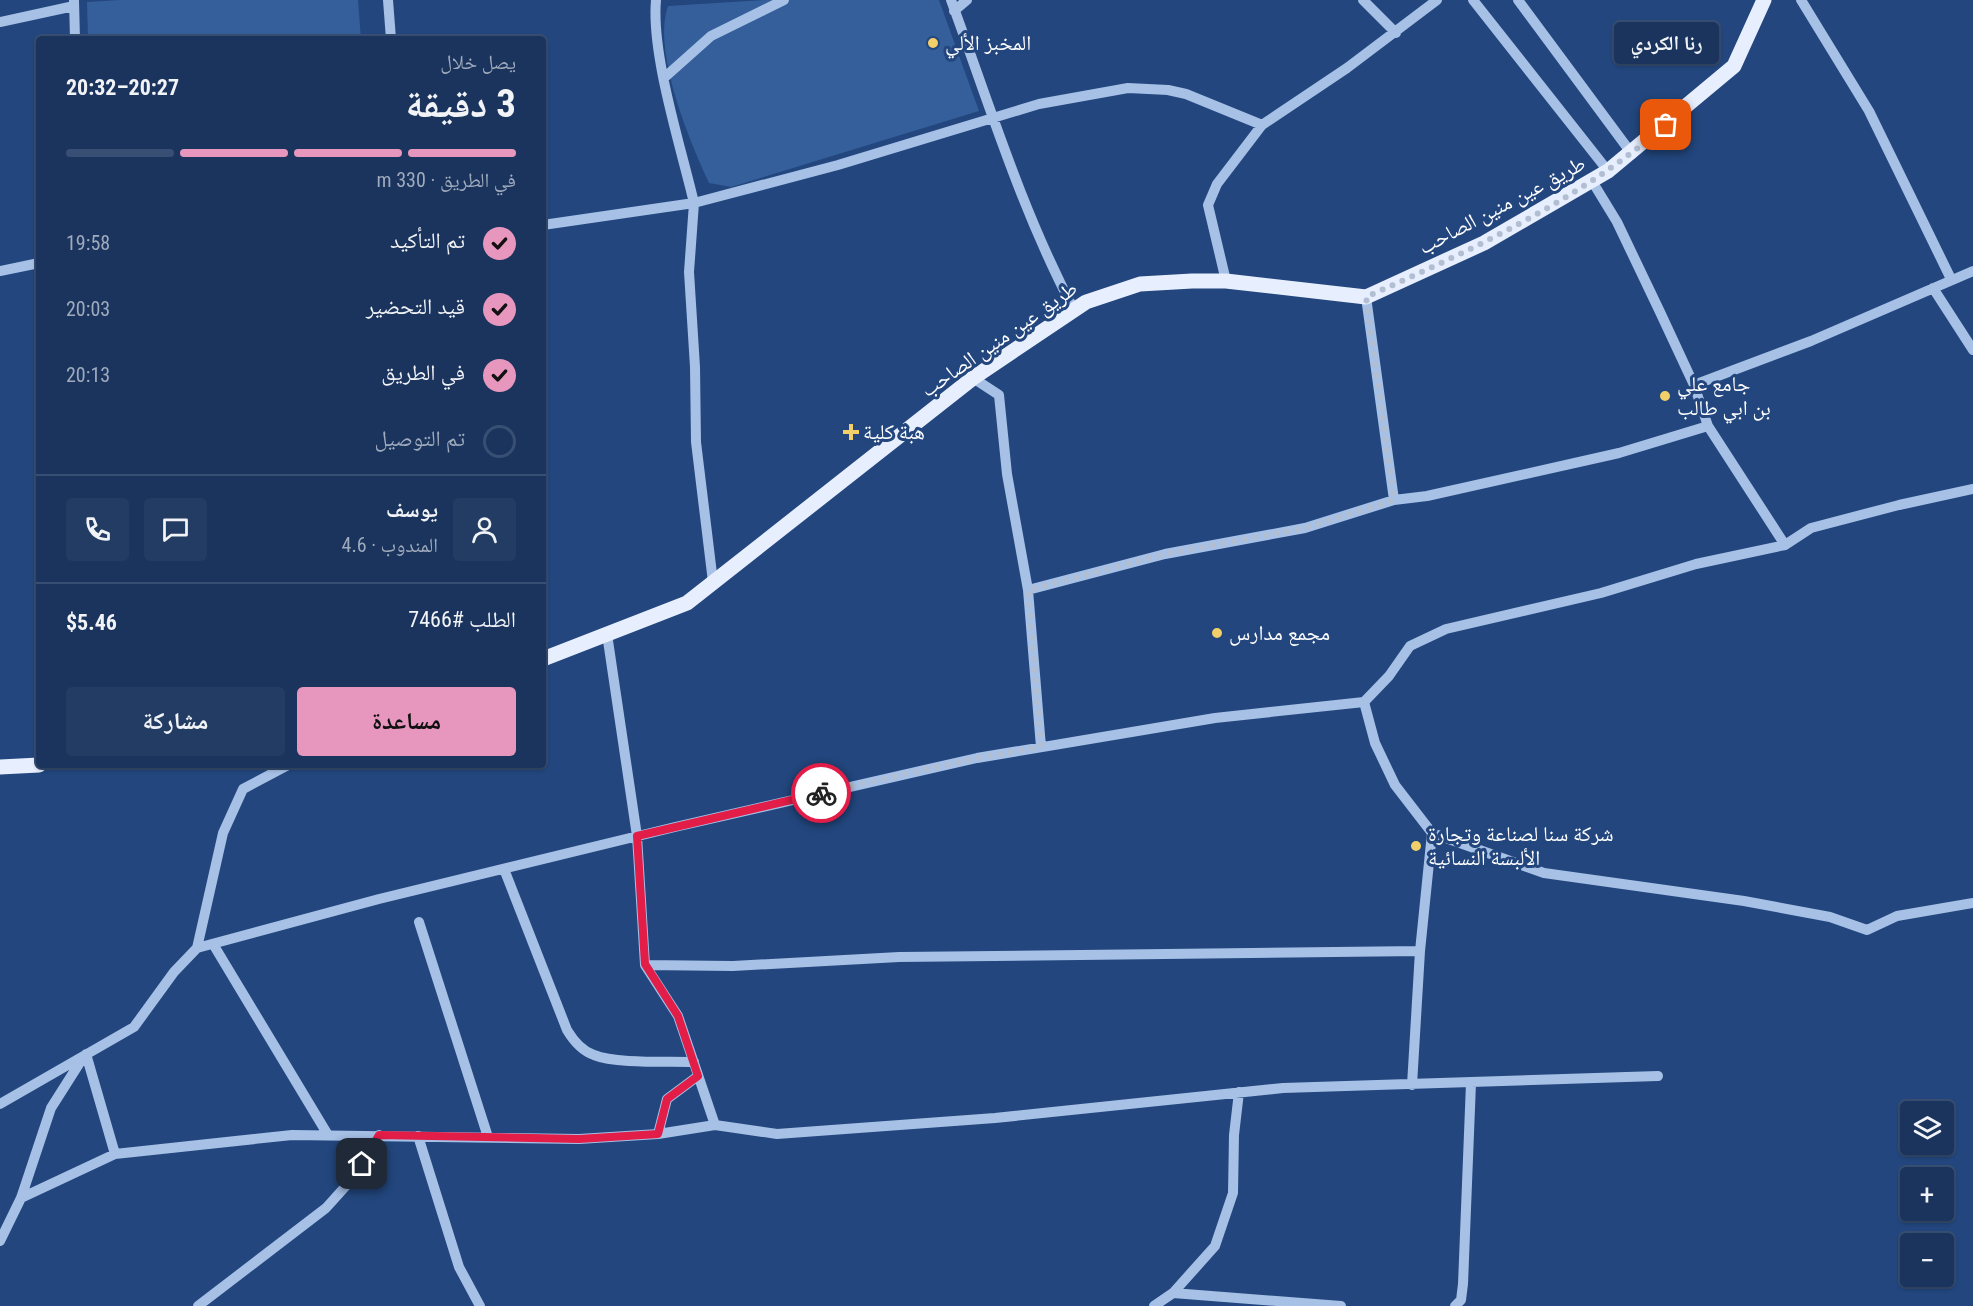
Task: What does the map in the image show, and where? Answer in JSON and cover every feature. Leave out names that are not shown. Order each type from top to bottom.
[{"type":"main road","name":"طريق عين منين الصاحب","points":[[546,658],[687,603],[974,378],[1086,302],[1140,284],[1226,281],[1366,297],[1484,243],[1608,171],[1632,154],[1734,66],[1764,0]]},
{"type":"main road","points":[[0,767],[36,765]]},
{"type":"street","points":[[388,0],[391,36]]},
{"type":"street","points":[[656,0],[655,14],[665,76],[694,203],[689,272],[695,367],[696,442],[713,582]]},
{"type":"street","points":[[665,76],[711,36],[784,0]]},
{"type":"street","points":[[968,0],[952,5],[1020,196],[1047,258],[1074,310]]},
{"type":"street","points":[[1363,0],[1396,33]]},
{"type":"street","points":[[1226,281],[1208,205],[1217,184],[1262,125],[1396,33],[1437,0]]},
{"type":"street","points":[[1473,0],[1608,171]]},
{"type":"street","points":[[1518,0],[1632,154]]},
{"type":"street","points":[[1801,0],[1869,111],[1951,279]]},
{"type":"street","points":[[0,22],[74,2],[75,36]]},
{"type":"street","points":[[546,225],[694,203],[838,165],[993,117],[1085,95],[1128,88],[1150,88],[1186,94],[1262,125]]},
{"type":"street","points":[[1592,181],[1617,222],[1694,385],[1708,426],[1785,545]]},
{"type":"street","points":[[0,271],[36,264]]},
{"type":"street","points":[[1694,385],[1811,341],[1973,271]]},
{"type":"street","points":[[1933,288],[1973,350]]},
{"type":"street","points":[[1366,297],[1394,500]]},
{"type":"street","points":[[974,378],[999,394],[1007,474],[1028,590],[1041,747]]},
{"type":"street","points":[[1028,590],[1165,554],[1305,528],[1394,500],[1427,496],[1619,453],[1708,426]]},
{"type":"street","points":[[197,948],[379,899],[637,836],[977,758],[1215,718],[1364,702],[1389,676],[1410,646],[1446,629],[1601,593],[1696,564],[1785,545],[1811,528],[1899,504],[1973,489]]},
{"type":"street","points":[[607,634],[637,836],[645,964],[678,1016],[715,1125]]},
{"type":"street","points":[[1364,702],[1375,743],[1395,786],[1432,833],[1544,873],[1743,901],[1830,918],[1867,930],[1897,916],[1973,903]]},
{"type":"street","points":[[0,1104],[134,1028],[174,972],[197,948],[224,833],[243,789],[282,768]]},
{"type":"street","points":[[1412,1085],[1420,951],[1432,833]]},
{"type":"street","points":[[504,869],[567,1030],[575,1042],[594,1055],[603,1057],[694,1062]]},
{"type":"street","points":[[419,922],[488,1137]]},
{"type":"street","points":[[213,944],[328,1135]]},
{"type":"street","points":[[645,964],[733,966],[899,957],[1420,951]]},
{"type":"street","points":[[86,1054],[115,1154]]},
{"type":"street","points":[[0,1241],[21,1198],[51,1108],[86,1054]]},
{"type":"street","points":[[658,1134],[667,1099],[698,1076]]},
{"type":"street","points":[[21,1198],[115,1154],[292,1135],[579,1139],[658,1134],[715,1125],[777,1134],[995,1118],[1282,1088],[1658,1076]]},
{"type":"street","points":[[1455,1306],[1461,1300],[1463,1284],[1471,1083]]},
{"type":"street","points":[[1156,1305],[1173,1293],[1215,1246],[1233,1193],[1234,1135],[1239,1092]]},
{"type":"street","points":[[198,1306],[212,1302],[326,1208],[353,1178],[379,1135]]},
{"type":"street","points":[[418,1136],[459,1267],[480,1306]]},
{"type":"street","points":[[1173,1293],[1341,1306]]},
{"type":"shaded area","points":[[358,0],[361,36],[88,36],[87,2]]},
{"type":"shaded area","points":[[766,0],[939,0],[979,111],[731,187],[709,183],[683,120],[669,70],[664,25],[668,6]]},
{"type":"way so far","points":[[821,793],[977,758],[1041,747],[1028,590],[1165,554],[1305,528],[1394,500],[1366,297],[1484,243],[1608,171],[1666,125]]},
{"type":"place","name":"المخبز الألي","points":[[933,43]]},
{"type":"place","name":"رنا الكردي","points":[[1666,125]]},
{"type":"place","name":"جامع علي بن ابي طالب","points":[[1665,396]]},
{"type":"place","name":"هبة كلية","points":[[851,432]]},
{"type":"place","name":"مجمع مدارس","points":[[1217,633]]},
{"type":"place","name":"شركة سنا لصناعة وتجارة الألبسة النسائية","points":[[1416,846]]},
{"type":"route","points":[[362,1164],[379,1135],[579,1139],[658,1134],[667,1099],[698,1076],[678,1016],[645,964],[637,836],[821,793]]}]
